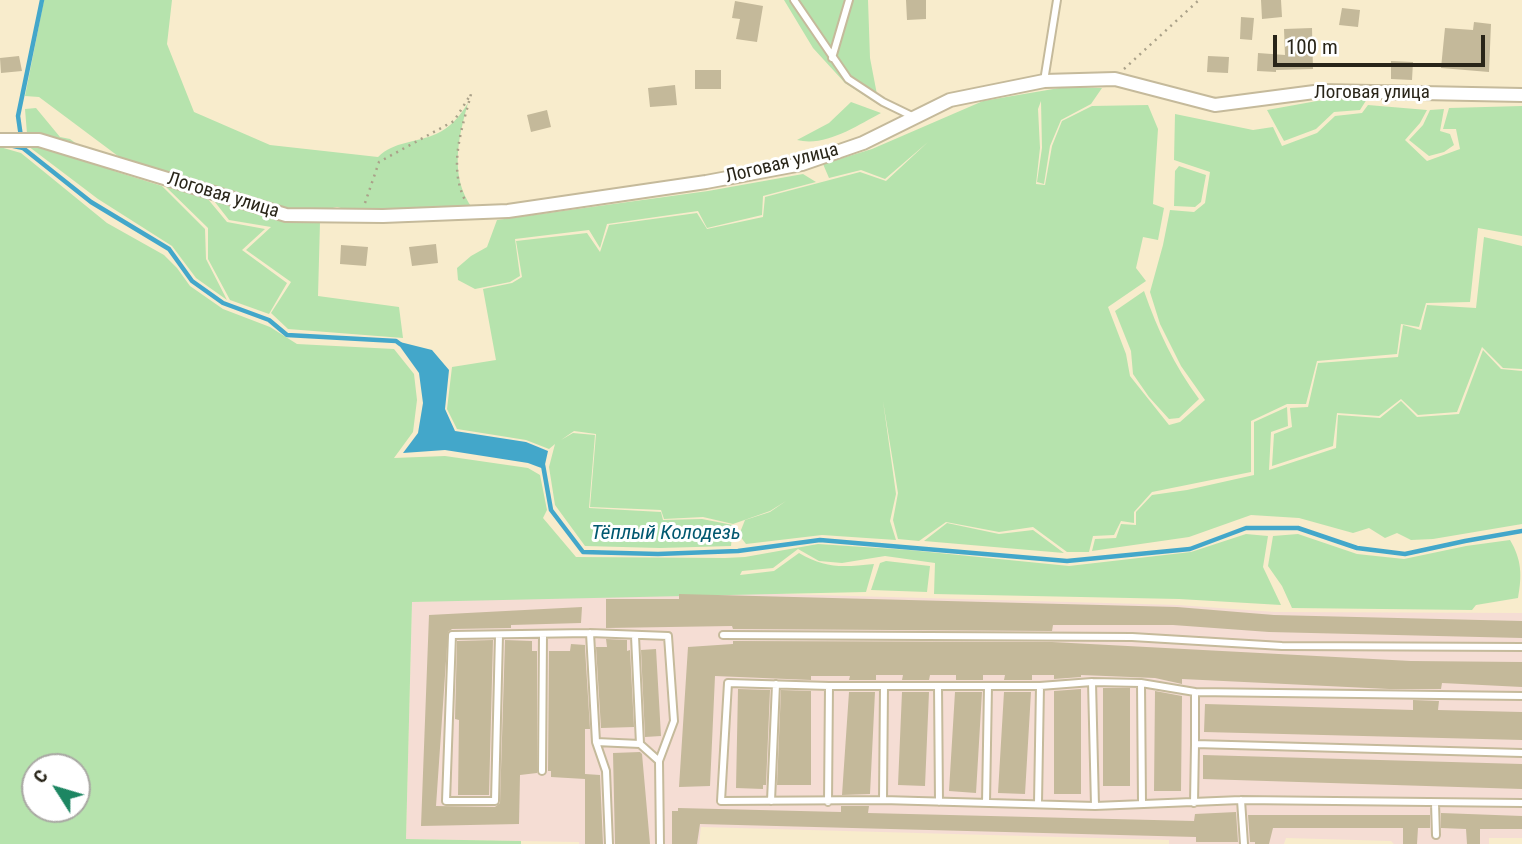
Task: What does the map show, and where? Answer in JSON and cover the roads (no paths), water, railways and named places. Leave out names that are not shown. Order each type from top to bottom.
[{"type":"street","name":"Логовая улица","points":[[0,140],[39,139],[286,215],[471,213],[509,211],[706,182],[802,164],[863,143],[950,100],[1044,80],[1115,79],[1215,105],[1322,91],[1522,95]]},
{"type":"lane","points":[[794,0],[848,79],[883,102],[914,117]]},
{"type":"lane","points":[[832,58],[849,0]]},
{"type":"lane","points":[[1044,80],[1057,0]]},
{"type":"lane","points":[[590,633],[596,743],[607,771],[609,844]]},
{"type":"lane","points":[[499,635],[495,801],[446,801],[452,635],[590,633],[668,636],[674,720],[659,761],[660,844]]},
{"type":"lane","points":[[542,771],[543,635]]},
{"type":"lane","points":[[723,635],[1132,637],[1282,646],[1522,648]]},
{"type":"lane","points":[[635,636],[640,744]]},
{"type":"lane","points":[[1092,682],[1095,806]]},
{"type":"lane","points":[[1522,696],[1195,692],[1141,683],[1092,682],[1040,686],[727,683],[721,801],[883,800],[1095,806],[1241,800],[1522,803]]},
{"type":"lane","points":[[1141,683],[1142,804]]},
{"type":"lane","points":[[771,801],[776,684]]},
{"type":"lane","points":[[828,802],[829,686]]},
{"type":"lane","points":[[883,800],[884,686]]},
{"type":"lane","points":[[938,686],[939,802]]},
{"type":"lane","points":[[986,803],[988,686]]},
{"type":"lane","points":[[1038,803],[1040,686]]},
{"type":"lane","points":[[1194,803],[1195,692]]},
{"type":"lane","points":[[596,743],[640,744],[659,761]]},
{"type":"lane","points":[[1195,744],[1522,753]]},
{"type":"lane","points":[[1241,800],[1244,844]]},
{"type":"lane","points":[[1435,803],[1436,835]]},
{"type":"water","points":[[396,341],[432,350],[449,370],[445,409],[455,431],[526,442],[548,451],[544,469],[528,463],[445,450],[403,453],[418,433],[423,403],[419,373]]},
{"type":"waterway","points":[[21,137],[18,116],[42,0]]},
{"type":"waterway","name":"Тёплый Колодезь","points":[[9,145],[23,148],[91,202],[169,249],[192,281],[223,303],[269,320],[287,335],[396,341],[400,344]]},
{"type":"waterway","name":"Тёплый Колодезь","points":[[543,465],[551,510],[583,552],[658,554],[738,551],[820,540],[1067,561],[1190,549],[1246,528],[1298,528],[1357,548],[1405,554],[1522,531]]}]
